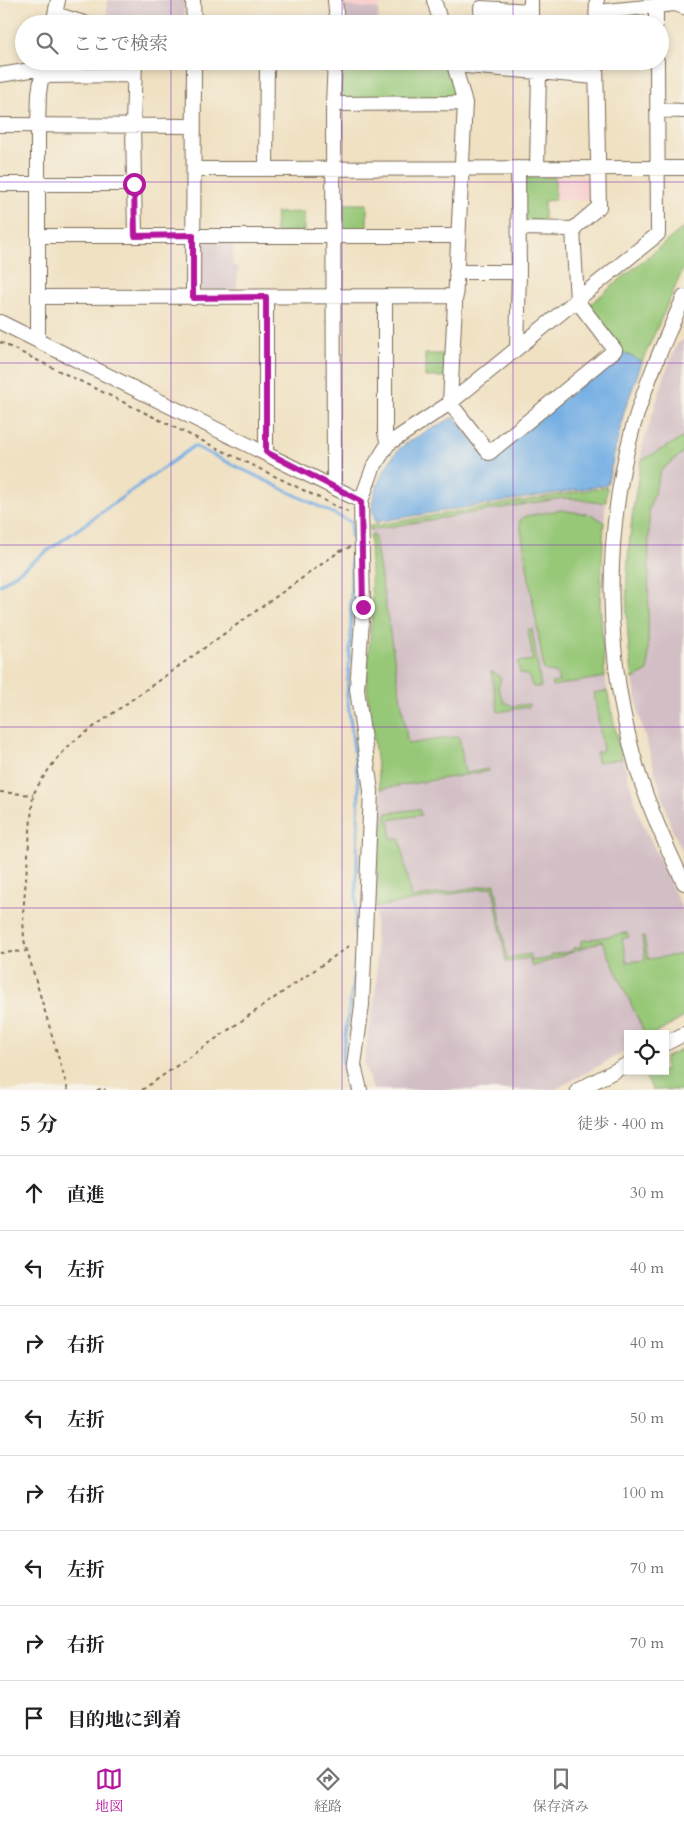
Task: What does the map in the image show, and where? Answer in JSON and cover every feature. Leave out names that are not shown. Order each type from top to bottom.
[{"type":"street","points":[[55,15],[58,0]]},
{"type":"street","points":[[193,0],[194,15]]},
{"type":"street","points":[[335,0],[336,15]]},
{"type":"street","points":[[434,0],[438,15]]},
{"type":"street","points":[[597,12],[675,4],[684,6]]},
{"type":"street","points":[[656,7],[656,15]]},
{"type":"street","points":[[481,15],[481,8],[531,12]]},
{"type":"street","points":[[0,76],[32,70]]},
{"type":"street","points":[[38,339],[38,125],[39,93],[43,70]]},
{"type":"street","points":[[135,70],[133,125],[135,236]]},
{"type":"street","points":[[193,298],[194,70]]},
{"type":"street","points":[[266,169],[267,70]]},
{"type":"street","points":[[334,70],[332,104],[334,486]]},
{"type":"street","points":[[455,70],[465,103],[450,403],[489,453],[615,350],[577,301],[573,229]]},
{"type":"street","points":[[535,70],[537,168]]},
{"type":"street","points":[[543,70],[596,77]]},
{"type":"street","points":[[519,228],[573,229],[599,207],[596,70]]},
{"type":"street","points":[[360,1090],[354,1065],[362,1005],[371,791],[358,690],[363,607],[361,507],[373,468],[388,444],[450,403],[658,234],[657,70]]},
{"type":"street","points":[[332,104],[465,103]]},
{"type":"street","points":[[657,110],[684,110]]},
{"type":"street","points":[[0,125],[194,126]]},
{"type":"street","points":[[517,348],[519,272],[518,168]]},
{"type":"street","points":[[194,169],[684,168]]},
{"type":"street","points":[[0,184],[134,184]]},
{"type":"street","points":[[39,236],[457,236]]},
{"type":"street","points":[[456,272],[519,272]]},
{"type":"street","points":[[385,296],[385,433],[388,444]]},
{"type":"street","points":[[39,297],[456,296]]},
{"type":"street","points":[[266,297],[266,452]]},
{"type":"street","points":[[684,297],[655,366],[633,428],[618,504],[612,585],[617,675],[633,752],[646,795],[684,884]]},
{"type":"street","points":[[0,322],[334,486],[361,507]]},
{"type":"street","points":[[669,1042],[684,1034]]},
{"type":"street","points":[[578,1090],[624,1066]]},
{"type":"path","points":[[0,342],[339,508],[361,507]]},
{"type":"path","points":[[68,1090],[26,951],[23,914],[34,795],[63,751],[74,741],[340,551],[362,541]]},
{"type":"path","points":[[0,792],[34,795]]},
{"type":"path","points":[[142,1090],[365,936]]},
{"type":"path","points":[[0,953],[26,951]]},
{"type":"path","points":[[97,1090],[104,1088],[105,1090]]},
{"type":"shaded area","points":[[107,0],[184,0],[184,15],[107,15]]},
{"type":"shaded area","points":[[340,0],[380,0],[379,9],[340,6]]},
{"type":"shaded area","points":[[340,6],[379,9],[379,15],[341,15]]},
{"type":"shaded area","points":[[555,177],[589,177],[593,182],[593,199],[555,200]]},
{"type":"shaded area","points":[[233,239],[233,266],[238,266],[237,294],[203,293],[198,289],[198,243]]},
{"type":"shaded area","points":[[684,340],[684,854],[671,827],[639,716],[628,646],[626,592],[632,508],[643,444],[668,366],[677,344]]},
{"type":"shaded area","points":[[607,487],[600,577],[605,677],[619,746],[639,815],[684,913],[684,1018],[664,1030],[624,1030],[624,1052],[554,1090],[373,1090],[364,1064],[377,980],[375,933],[381,803],[380,780],[366,679],[373,596],[370,526]]},
{"type":"green space","points":[[338,70],[450,70],[457,95],[450,100],[342,102],[337,93]]},
{"type":"green space","points":[[526,177],[555,177],[555,200],[544,201],[544,225],[525,225],[522,180]]},
{"type":"green space","points":[[338,204],[367,204],[367,232],[342,232],[338,228]]},
{"type":"green space","points":[[304,212],[304,232],[275,232],[276,213]]},
{"type":"green space","points":[[684,227],[684,267],[642,362],[622,352],[588,309],[588,306]]},
{"type":"green space","points":[[425,354],[448,354],[447,377],[425,377]]},
{"type":"green space","points":[[684,437],[684,452],[661,470],[649,510],[648,671],[633,679],[627,624],[627,569],[629,542],[642,460]]},
{"type":"green space","points":[[607,487],[606,501],[601,503],[570,498],[556,499],[370,530],[370,526]]},
{"type":"green space","points":[[561,510],[593,515],[604,522],[600,605],[605,677],[552,686],[551,683],[559,682],[557,674],[544,670],[520,520],[526,516]]},
{"type":"green space","points":[[374,534],[408,744],[459,736],[465,773],[488,769],[489,771],[380,789],[366,679],[372,616],[370,535]]},
{"type":"green space","points":[[532,629],[541,687],[533,687],[528,676],[520,673],[518,662],[533,660],[528,630]]},
{"type":"green space","points":[[491,671],[501,678],[498,688],[504,702],[513,706],[529,704],[529,707],[498,712]]},
{"type":"green space","points":[[607,691],[622,759],[597,762],[596,752],[603,751],[594,693]]},
{"type":"green space","points":[[419,809],[421,815],[389,820],[392,839],[400,839],[411,898],[495,884],[507,958],[530,954],[531,961],[551,958],[551,955],[573,951],[573,948],[581,947],[581,941],[627,933],[629,937],[622,939],[627,962],[645,960],[642,937],[644,937],[648,959],[684,954],[684,1017],[662,1030],[643,1030],[602,941],[532,967],[529,958],[506,962],[493,887],[376,907],[380,824],[385,824],[386,813]]},
{"type":"green space","points":[[684,1048],[684,1090],[653,1090],[644,1075],[669,1075],[669,1056]]},
{"type":"water","points":[[622,352],[642,362],[624,412],[607,485],[375,522],[372,506],[375,491],[393,457],[404,445],[451,418],[455,418],[488,460]]},
{"type":"waterway","points":[[0,585],[194,446],[351,522],[351,538]]},
{"type":"waterway","points":[[351,555],[351,632],[347,695],[359,789],[355,933]]},
{"type":"waterway","points":[[347,1090],[342,1057],[358,947]]},
{"type":"route","points":[[134,184],[135,236],[193,235],[193,298],[266,297],[266,452],[361,501],[363,607]]}]
